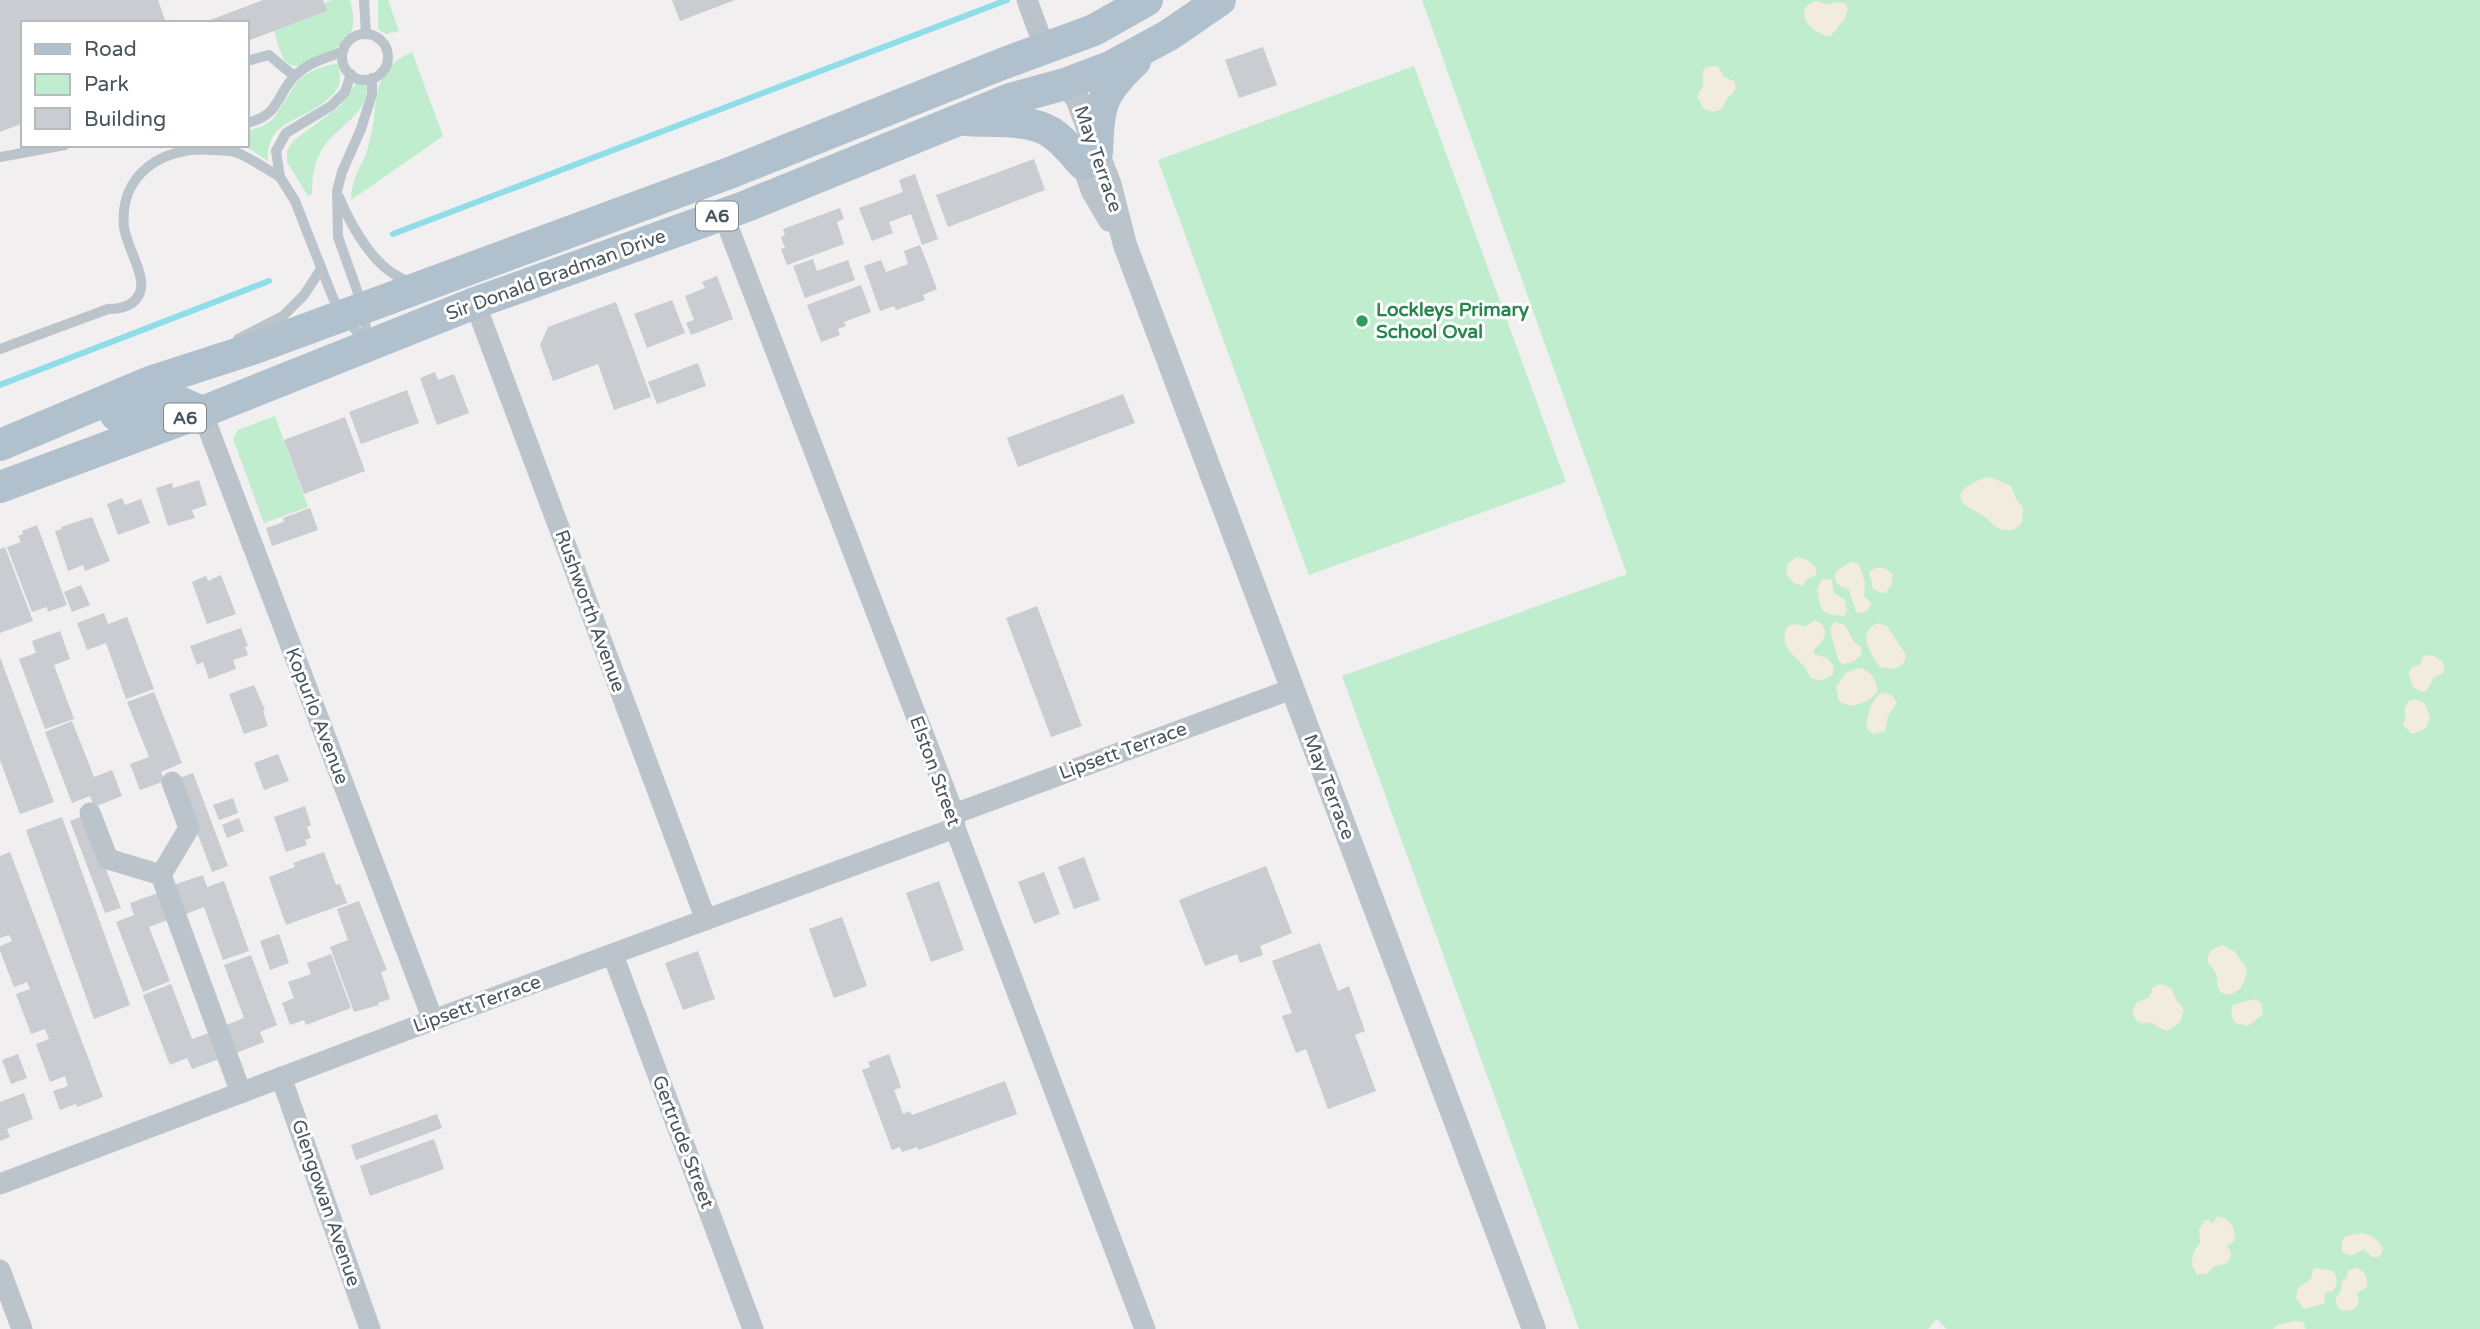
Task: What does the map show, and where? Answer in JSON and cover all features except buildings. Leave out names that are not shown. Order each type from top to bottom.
[{"type":"main road","name":"Sir Donald Bradman Drive","points":[[0,447],[150,383],[255,348],[347,297],[422,285],[732,172],[1094,30],[1147,0]]},
{"type":"main road","name":"Sir Donald Bradman Drive","points":[[0,487],[202,412],[475,303],[723,214],[1010,99],[1110,68],[1220,0]]},
{"type":"main road","points":[[974,75],[1033,75],[1065,84],[1094,30]]},
{"type":"main road","points":[[964,119],[1045,129],[1090,158],[1106,92],[1114,81],[1157,41]]},
{"type":"main road","points":[[0,447],[173,399],[202,412]]},
{"type":"street","points":[[1029,6],[1045,48]]},
{"type":"street","name":"May Terrace","points":[[1065,84],[1062,103],[1090,158],[1110,186],[1125,245],[1534,1329]]},
{"type":"street","name":"Elston Street","points":[[723,214],[955,821],[1145,1329]]},
{"type":"street","name":"Rushworth Avenue","points":[[475,303],[706,920]]},
{"type":"street","name":"Kopurlo Avenue","points":[[202,412],[433,1020]]},
{"type":"street","name":"Lipsett Terrace","points":[[0,1184],[706,920],[1292,689]]},
{"type":"street","points":[[161,875],[189,828],[172,782]]},
{"type":"street","points":[[90,813],[108,859],[161,875]]},
{"type":"street","points":[[161,875],[241,1093]]},
{"type":"street","name":"Gertrude Street","points":[[613,955],[753,1329]]},
{"type":"street","name":"Glengowan Avenue","points":[[281,1077],[370,1329]]},
{"type":"street","points":[[0,1270],[22,1329]]},
{"type":"lane","points":[[364,0],[366,34]]},
{"type":"lane","points":[[366,34],[380,39],[387,52],[386,67],[372,78],[360,79],[343,65],[342,52],[351,38],[366,34]]},
{"type":"lane","points":[[248,123],[270,112],[294,76],[312,62],[342,52]]},
{"type":"lane","points":[[248,61],[269,55],[294,76]]},
{"type":"lane","points":[[351,74],[345,92],[331,106],[286,133],[276,151],[280,177],[295,201],[315,247],[321,269],[347,297],[368,346]]},
{"type":"lane","points":[[368,346],[347,297],[338,237],[337,191],[372,94],[372,78]]},
{"type":"lane","points":[[0,158],[46,147]]},
{"type":"lane","points":[[0,349],[108,309],[122,309],[134,302],[142,283],[124,229],[124,214],[135,180],[157,159],[174,152],[197,149],[236,152],[280,177]]},
{"type":"lane","points":[[337,191],[351,226],[387,271],[422,285]]},
{"type":"lane","points":[[150,383],[283,316],[307,290],[321,269]]},
{"type":"green space","points":[[350,0],[353,24],[347,38],[331,52],[310,63],[292,65],[286,62],[274,31],[327,11],[324,3]]},
{"type":"green space","points":[[378,0],[388,0],[399,31],[386,34],[378,29]]},
{"type":"green space","points":[[1422,0],[2480,0],[2480,1329],[1947,1329],[1937,1319],[1928,1329],[1579,1329],[1342,676],[1627,574]]},
{"type":"green space","points":[[412,52],[443,136],[351,200],[353,184],[367,152],[382,80],[388,69]]},
{"type":"green space","points":[[338,63],[339,85],[329,98],[280,129],[269,147],[268,161],[247,147],[248,131],[263,126],[273,119],[297,82],[319,68]]},
{"type":"green space","name":"Lockleys Primary School Oval","points":[[1414,66],[1566,482],[1309,575],[1158,160]]},
{"type":"green space","points":[[357,82],[367,84],[363,104],[321,151],[314,169],[312,194],[308,196],[287,162],[287,151],[293,141],[339,107]]},
{"type":"green space","points":[[275,416],[308,507],[264,523],[233,439],[238,430]]},
{"type":"sand","points":[[1817,1],[1828,5],[1845,3],[1848,9],[1845,18],[1831,36],[1817,32],[1806,21],[1805,9]]},
{"type":"sand","points":[[1718,66],[1724,77],[1734,81],[1735,90],[1721,109],[1713,112],[1703,108],[1697,96],[1703,85],[1704,69]]},
{"type":"sand","points":[[1990,477],[2011,486],[2016,499],[2023,507],[2022,523],[2013,530],[1997,527],[1961,499],[1961,494],[1968,486]]},
{"type":"sand","points":[[1797,557],[1807,560],[1816,568],[1816,575],[1807,579],[1803,586],[1794,583],[1786,574],[1788,563]]},
{"type":"sand","points":[[1852,562],[1859,564],[1865,583],[1864,596],[1871,603],[1869,609],[1862,613],[1856,612],[1849,590],[1835,580],[1838,570]]},
{"type":"sand","points":[[1875,568],[1884,568],[1893,574],[1891,586],[1885,593],[1873,589],[1869,572]]},
{"type":"sand","points":[[1823,579],[1832,580],[1834,593],[1845,600],[1847,611],[1844,616],[1823,610],[1817,589]]},
{"type":"sand","points":[[1815,620],[1822,624],[1825,632],[1824,639],[1813,651],[1814,654],[1827,658],[1834,666],[1833,674],[1822,681],[1811,678],[1787,647],[1784,638],[1788,626],[1796,624],[1805,627]]},
{"type":"sand","points":[[1834,622],[1845,625],[1854,642],[1861,647],[1862,654],[1853,662],[1843,664],[1838,660],[1830,629]]},
{"type":"sand","points":[[1878,623],[1887,626],[1906,655],[1904,663],[1895,669],[1880,667],[1867,643],[1867,631]]},
{"type":"sand","points":[[2432,655],[2442,661],[2445,670],[2434,677],[2426,691],[2422,692],[2412,686],[2409,673],[2412,667],[2420,665],[2423,656]]},
{"type":"sand","points":[[1858,668],[1872,676],[1877,692],[1869,700],[1847,705],[1838,699],[1836,686],[1846,673]]},
{"type":"sand","points":[[1882,692],[1892,695],[1897,703],[1888,716],[1885,731],[1873,734],[1867,729],[1868,714]]},
{"type":"sand","points":[[2414,699],[2425,703],[2430,718],[2425,729],[2412,734],[2403,725],[2406,715],[2404,709],[2409,701]]},
{"type":"sand","points":[[2222,945],[2234,951],[2247,969],[2241,987],[2229,994],[2219,989],[2215,971],[2208,961],[2211,950]]},
{"type":"sand","points":[[2160,984],[2171,988],[2184,1010],[2180,1022],[2167,1031],[2152,1022],[2139,1022],[2132,1011],[2137,1002],[2148,998],[2152,988]]},
{"type":"sand","points":[[2255,999],[2261,1003],[2263,1014],[2248,1026],[2235,1023],[2231,1015],[2233,1005]]},
{"type":"sand","points":[[2219,1216],[2234,1229],[2234,1241],[2227,1246],[2231,1252],[2230,1259],[2226,1264],[2215,1266],[2206,1274],[2197,1274],[2191,1264],[2194,1251],[2200,1243],[2199,1229],[2205,1220],[2213,1224]]},
{"type":"sand","points":[[2362,1233],[2378,1241],[2383,1251],[2379,1257],[2372,1257],[2364,1249],[2353,1255],[2342,1251],[2342,1241],[2346,1236]]},
{"type":"sand","points":[[2355,1268],[2365,1275],[2367,1287],[2357,1293],[2359,1302],[2354,1309],[2342,1311],[2335,1298],[2341,1291],[2342,1281],[2347,1278],[2348,1271]]},
{"type":"sand","points":[[2313,1269],[2333,1271],[2337,1279],[2336,1286],[2333,1291],[2325,1293],[2324,1304],[2304,1309],[2296,1298],[2298,1288],[2311,1279]]},
{"type":"sand","points":[[2303,1322],[2306,1329],[2273,1329],[2277,1325]]},
{"type":"waterway","points":[[393,234],[1007,0]]},
{"type":"waterway","points":[[0,385],[269,281]]},
{"type":"place","name":"Lockleys Primary School Oval","points":[[1362,321]]}]
